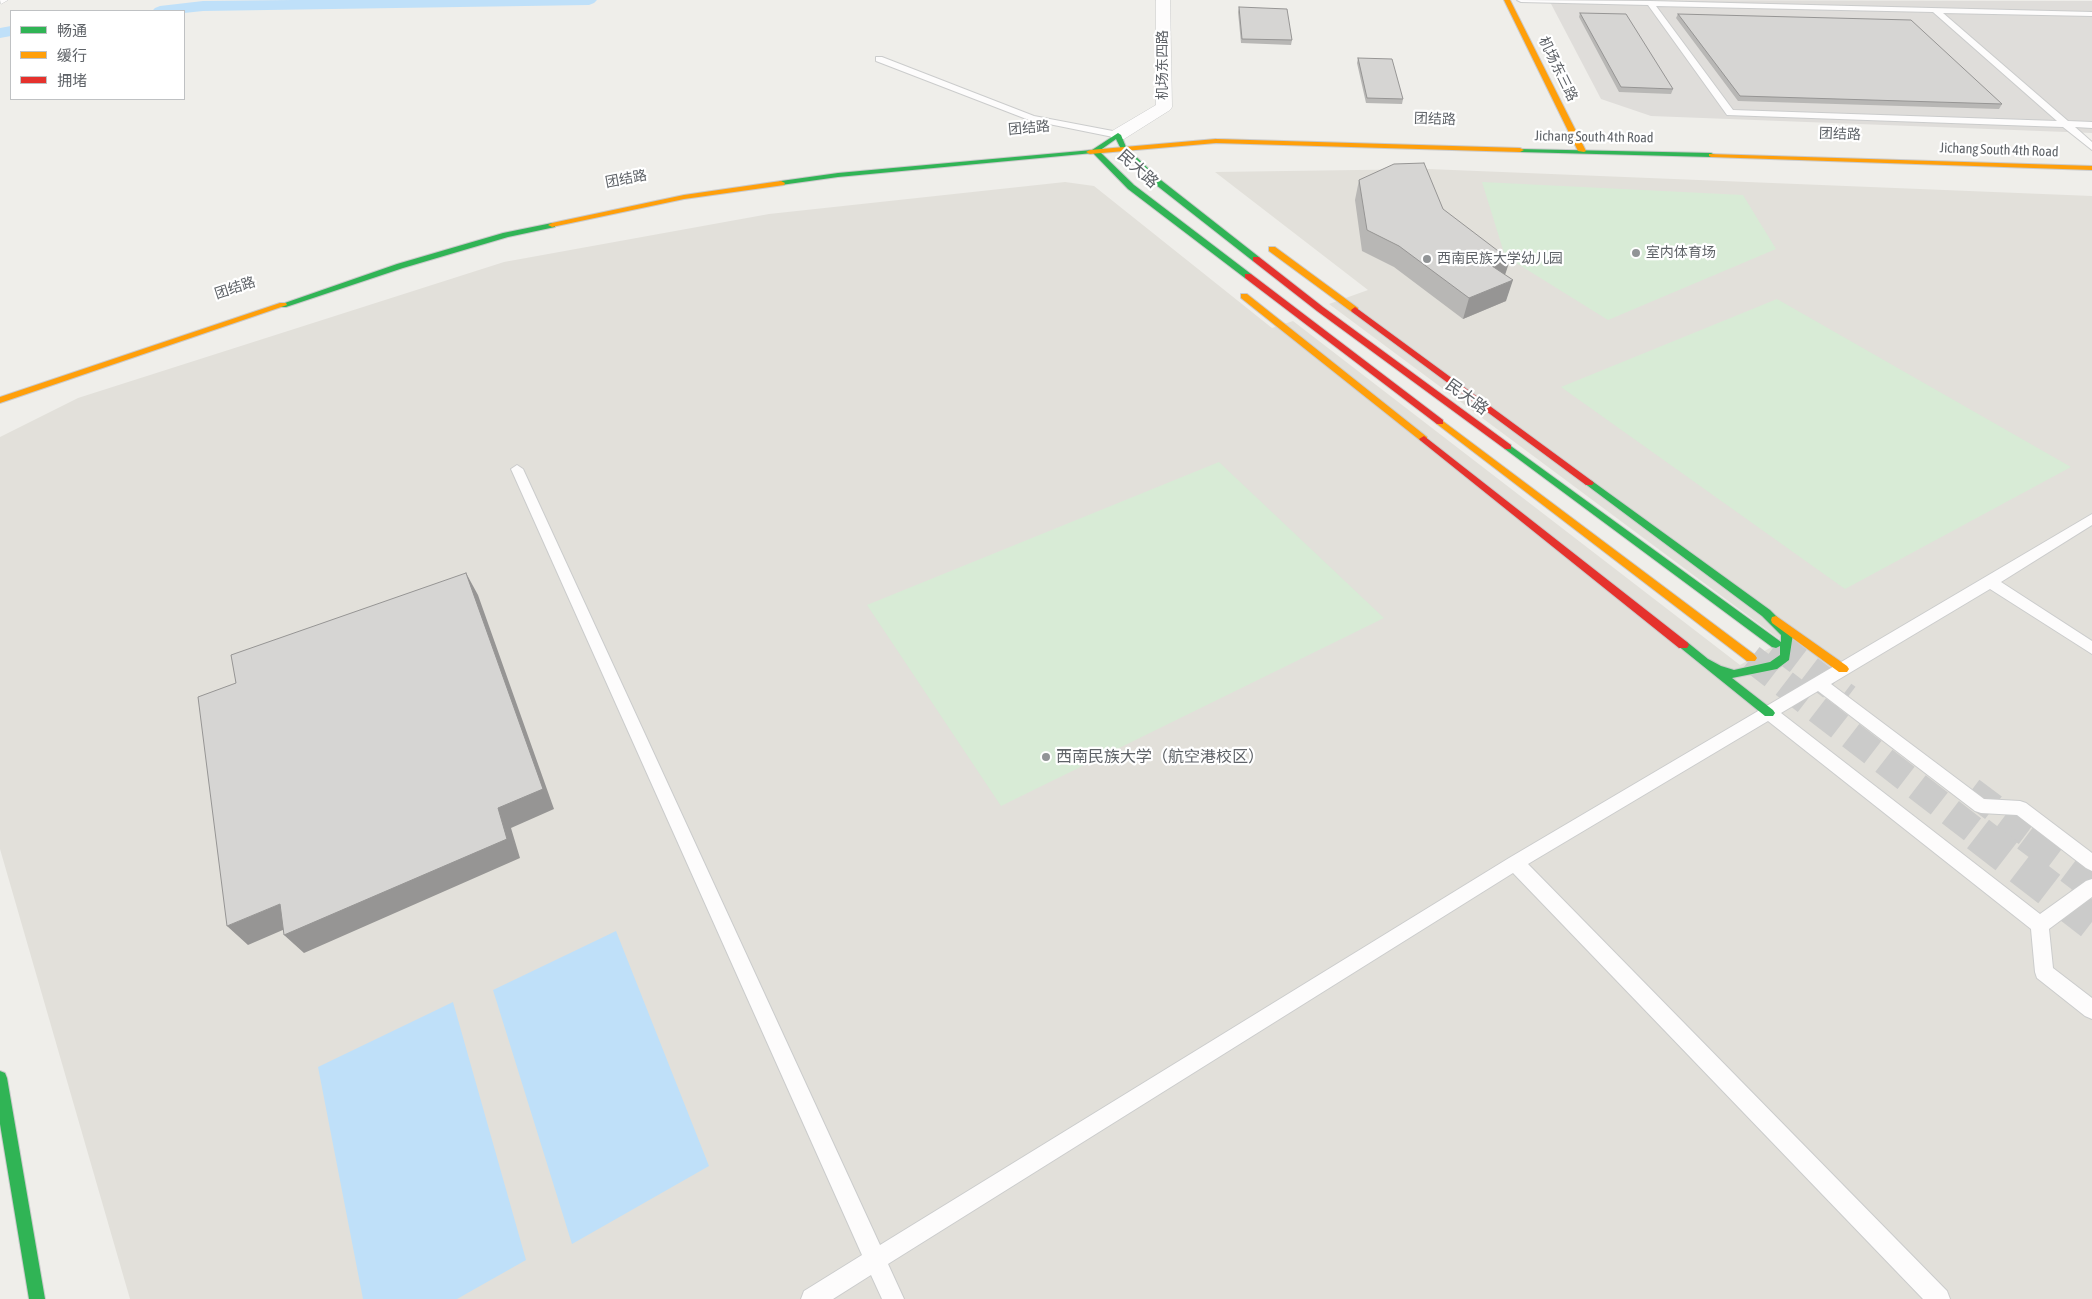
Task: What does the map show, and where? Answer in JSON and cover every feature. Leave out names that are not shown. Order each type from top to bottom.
[{"type":"main road","name":"机场东三路","points":[[1507,0],[1578,142]]},
{"type":"main road","points":[[1079,139],[1120,142],[1147,133]]},
{"type":"main road","name":"团结路","points":[[1615,141],[2092,157]]},
{"type":"main road","name":"Jichang South 4th Road","points":[[1120,142],[1578,142],[2092,168]]},
{"type":"main road","name":"民大路","points":[[1751,658],[1131,187],[1095,152],[1120,142],[1154,179],[1320,309],[1776,644]]},
{"type":"main road","points":[[1095,152],[1106,177]]},
{"type":"main road","name":"团结路","points":[[0,400],[400,266],[506,235],[684,197],[838,175],[1095,152]]},
{"type":"main road","points":[[1154,179],[1224,218]]},
{"type":"main road","points":[[1265,244],[1843,669]]},
{"type":"main road","points":[[1235,289],[1769,713]]},
{"type":"main road","points":[[1704,662],[1717,670],[1734,674],[1773,666],[1785,657],[1787,634],[1766,612]]},
{"type":"main road","points":[[0,1078],[37,1299]]},
{"type":"street","name":"机场东四路","points":[[1120,142],[1164,107],[1163,0]]},
{"type":"lane","points":[[1521,0],[2092,14]]},
{"type":"lane","points":[[1650,3],[1730,113],[2092,125]]},
{"type":"lane","points":[[1935,10],[2092,147]]},
{"type":"lane","points":[[879,59],[1032,118],[1120,142]]},
{"type":"lane","points":[[517,470],[893,1299]]},
{"type":"lane","points":[[812,1299],[1515,863],[1990,582],[2092,519]]},
{"type":"lane","points":[[1990,582],[2092,648]]},
{"type":"lane","points":[[1819,683],[1981,806],[2020,808],[2092,863]]},
{"type":"lane","points":[[1769,713],[2040,925],[2044,972],[2092,1010]]},
{"type":"lane","points":[[1515,863],[1939,1299]]},
{"type":"lane","points":[[2040,925],[2092,886]]},
{"type":"shaded area","points":[[1549,0],[2092,1],[2092,133],[1651,116],[1601,99]]},
{"type":"shaded area","name":"西南民族大学（航空港校区）","points":[[1428,169],[2092,196],[2092,1299],[130,1299],[0,849],[0,437],[78,398],[504,262],[769,214],[1065,182],[1094,186],[1272,328],[1293,321],[1740,665],[1782,641],[1329,304],[1368,290],[1215,172]]},
{"type":"green space","name":"室内体育场","points":[[1482,182],[1743,195],[1776,249],[1608,320],[1505,256]]},
{"type":"green space","points":[[1777,299],[2071,467],[1845,589],[1561,387]]},
{"type":"green space","points":[[1219,462],[1384,618],[1001,806],[867,605]]},
{"type":"water","points":[[616,931],[709,1166],[572,1244],[493,990]]},
{"type":"water","points":[[453,1002],[526,1260],[457,1299],[363,1299],[318,1067]]},
{"type":"building","points":[[1239,7],[1287,9],[1292,40],[1242,39]]},
{"type":"building","points":[[1580,13],[1626,14],[1673,89],[1621,87]]},
{"type":"building","points":[[1678,14],[1911,20],[2002,104],[1740,96]]},
{"type":"building","points":[[1358,58],[1392,59],[1403,99],[1367,98]]},
{"type":"building","name":"西南民族大学幼儿园","points":[[1424,163],[1443,209],[1510,260],[1489,264],[1513,280],[1469,298],[1399,246],[1367,230],[1359,180],[1394,164]]},
{"type":"building","points":[[466,573],[543,789],[498,808],[507,839],[284,935],[280,904],[227,926],[198,697],[236,683],[231,655]]},
{"type":"waterway","points":[[169,10],[203,6],[589,0]]},
{"type":"waterway","points":[[0,33],[10,31]]},
{"type":"tunnel","points":[[1776,644],[1847,698]]},
{"type":"tunnel","points":[[1751,658],[1980,835]]},
{"type":"tunnel","points":[[1971,791],[2030,835]]},
{"type":"tunnel","points":[[1978,834],[2092,922]]},
{"type":"tunnel","points":[[2028,834],[2092,882]]},
{"type":"traffic: fast","points":[[1248,276],[1131,187],[1095,151],[1118,135],[1123,148],[1154,179],[1256,259]]},
{"type":"traffic: fast","points":[[1520,150],[1711,155]]},
{"type":"traffic: fast","points":[[781,183],[838,175],[1090,152]]},
{"type":"traffic: fast","points":[[283,305],[400,266],[506,235],[552,225]]},
{"type":"traffic: fast","points":[[1508,447],[1776,644]]},
{"type":"traffic: fast","points":[[1589,483],[1766,613],[1787,634],[1785,657],[1773,666],[1734,674],[1717,669],[1704,662],[1683,645]]},
{"type":"traffic: fast","points":[[1713,669],[1769,713]]},
{"type":"traffic: fast","points":[[0,1078],[37,1299]]},
{"type":"traffic: slow","points":[[1507,0],[1582,151]]},
{"type":"traffic: slow","points":[[1090,152],[1216,141],[1520,150]]},
{"type":"traffic: slow","points":[[1711,155],[2092,168]]},
{"type":"traffic: slow","points":[[552,225],[684,197],[781,183]]},
{"type":"traffic: slow","points":[[1272,249],[1355,310]]},
{"type":"traffic: slow","points":[[1244,296],[1424,439]]},
{"type":"traffic: slow","points":[[0,400],[283,305]]},
{"type":"traffic: slow","points":[[1440,422],[1751,658]]},
{"type":"traffic: slow","points":[[1776,620],[1843,669]]},
{"type":"traffic: jam","points":[[1256,259],[1320,309],[1508,447]]},
{"type":"traffic: jam","points":[[1248,276],[1440,422]]},
{"type":"traffic: jam","points":[[1355,310],[1589,483]]},
{"type":"traffic: jam","points":[[1424,439],[1683,645]]},
{"type":"place","name":"室内体育场","points":[[1636,253]]},
{"type":"place","name":"西南民族大学幼儿园","points":[[1427,259]]},
{"type":"place","name":"西南民族大学（航空港校区）","points":[[1046,757]]}]
